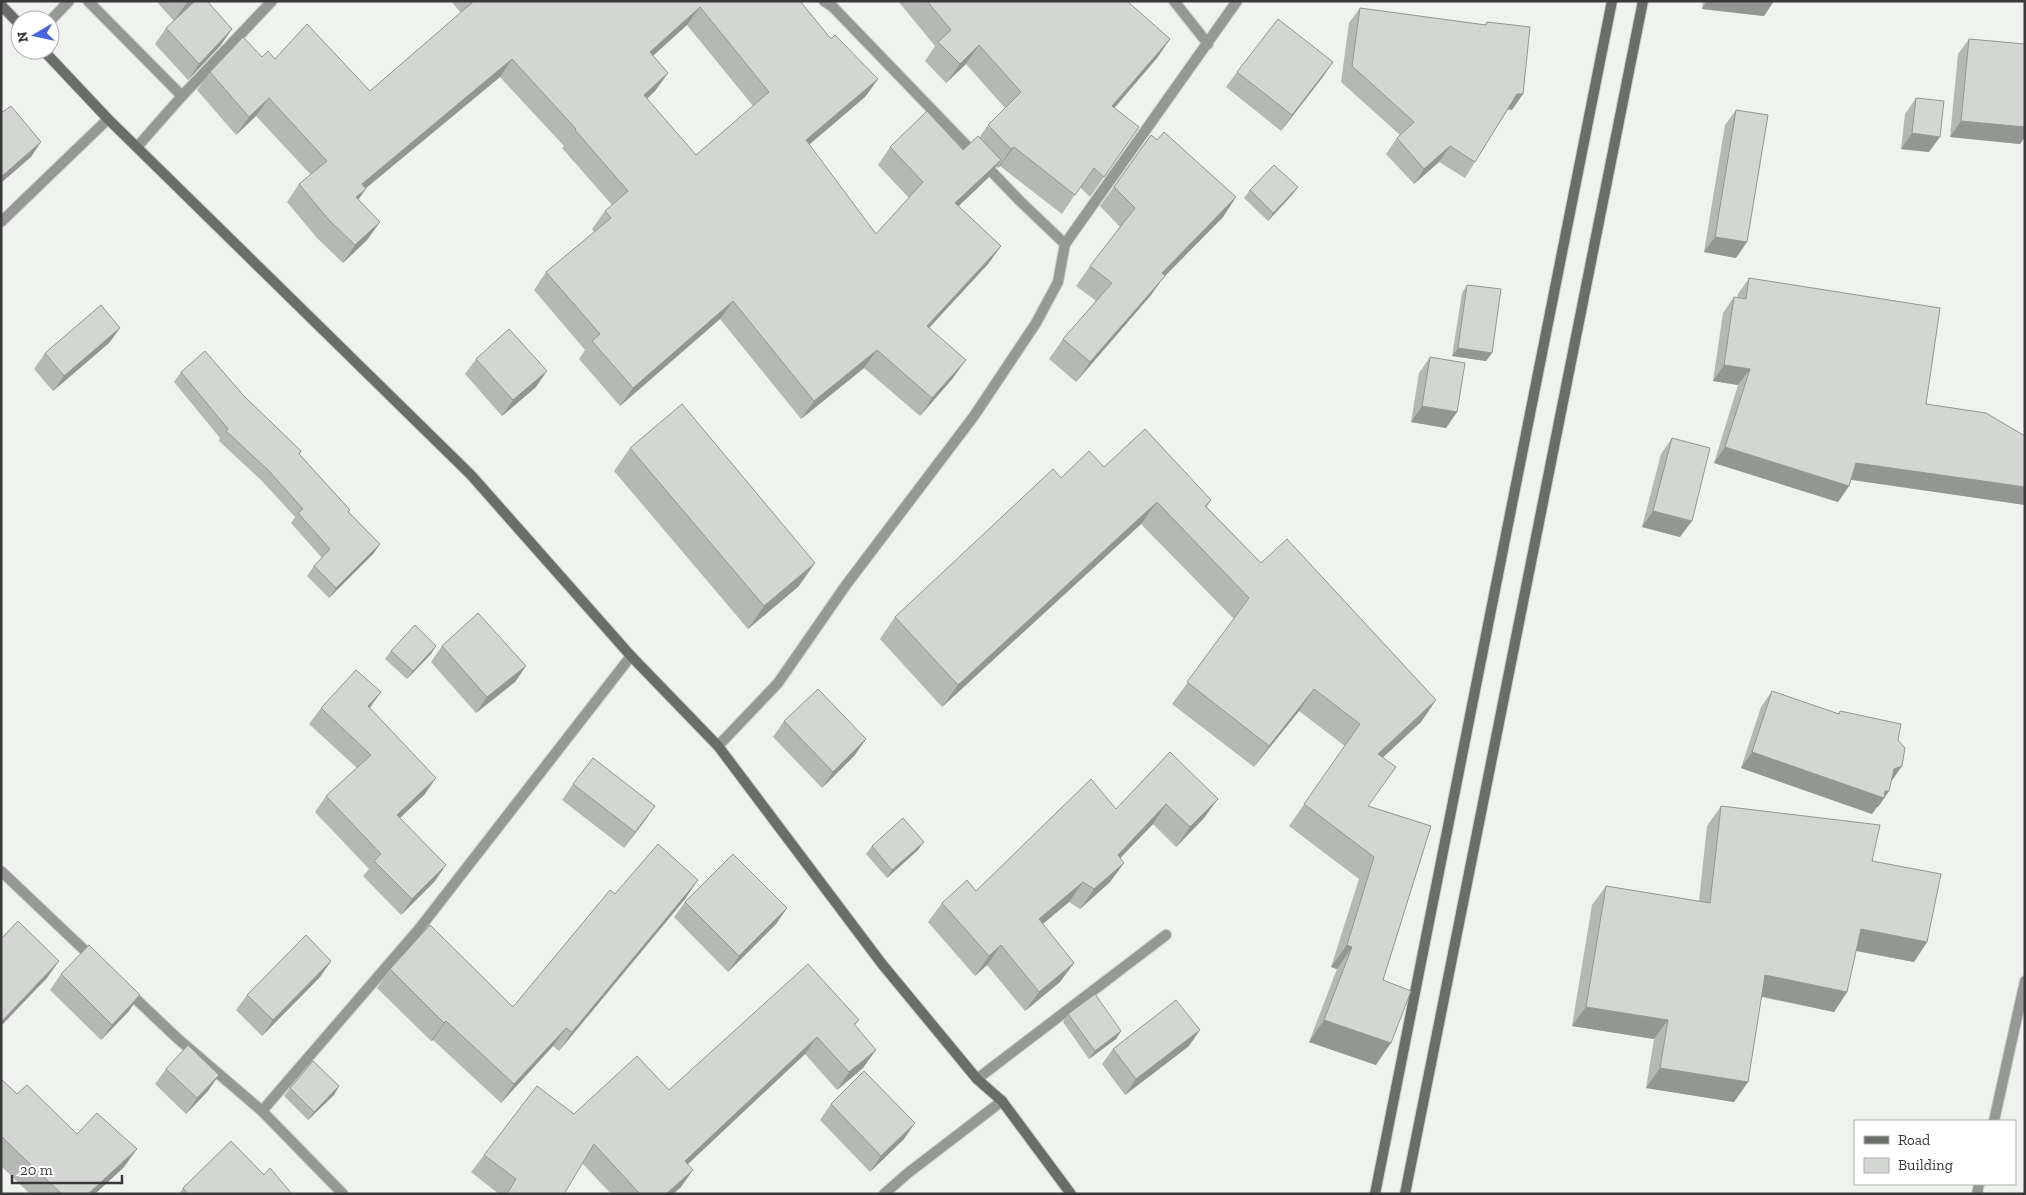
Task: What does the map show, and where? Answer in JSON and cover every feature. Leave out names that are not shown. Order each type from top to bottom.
[{"type":"main road","points":[[1375,1194],[1612,1]]},
{"type":"main road","points":[[1405,1194],[1643,1]]},
{"type":"main road","points":[[1,5],[10,14]]},
{"type":"main road","points":[[52,60],[108,119],[471,475],[631,656],[718,746],[882,964],[977,1079],[1002,1101],[1071,1194]]},
{"type":"street","points":[[60,10],[69,1]]},
{"type":"street","points":[[88,1],[182,96]]},
{"type":"street","points":[[137,147],[182,96],[272,1]]},
{"type":"street","points":[[824,1],[833,7],[1013,194],[1065,244]]},
{"type":"street","points":[[1174,1],[1208,44]]},
{"type":"street","points":[[718,746],[778,683],[846,585],[974,416],[1036,323],[1058,282],[1065,244],[1237,1]]},
{"type":"street","points":[[1,222],[108,119]]},
{"type":"street","points":[[262,1112],[419,929],[631,656]]},
{"type":"street","points":[[1,871],[163,1024],[262,1112],[343,1194]]},
{"type":"street","points":[[977,1079],[1166,936]]},
{"type":"street","points":[[1994,1120],[2025,981]]},
{"type":"street","points":[[884,1194],[908,1173],[1002,1101]]},
{"type":"building","points":[[195,1],[207,1],[232,29],[199,64],[166,28]]},
{"type":"building","points":[[474,1],[800,1],[831,39],[835,35],[878,79],[806,140],[876,234],[923,182],[890,147],[927,111],[963,150],[978,136],[1001,160],[955,203],[1001,246],[927,326],[966,360],[932,398],[877,350],[814,401],[733,301],[633,388],[592,341],[600,334],[546,272],[611,218],[605,211],[628,191],[576,129],[512,59],[362,184],[366,189],[356,197],[380,222],[355,245],[329,220],[299,184],[327,161],[269,98],[249,117],[210,72],[243,37],[262,57],[268,51],[275,59],[307,24],[370,91]],"holes":[[[700,7],[769,92],[696,155],[644,95],[668,73],[650,52]]]},
{"type":"building","points":[[927,1],[1127,1],[1170,39],[1112,106],[1139,127],[1104,177],[1094,168],[1075,195],[1014,147],[1011,149],[988,125],[1021,92],[979,45],[960,64],[938,42],[951,30]]},
{"type":"building","points":[[1360,8],[1486,25],[1487,22],[1530,27],[1523,94],[1517,94],[1475,162],[1450,146],[1424,169],[1397,138],[1414,122],[1352,66]]},
{"type":"building","points":[[1278,19],[1333,62],[1292,115],[1237,72]]},
{"type":"building","points":[[1969,39],[2025,44],[2025,127],[1961,121]]},
{"type":"building","points":[[1916,98],[1944,101],[1940,137],[1912,133]]},
{"type":"building","points":[[11,106],[41,142],[1,177],[1,113]]},
{"type":"building","points":[[1736,110],[1768,115],[1747,242],[1715,237]]},
{"type":"building","points":[[1164,132],[1236,197],[1162,273],[1165,276],[1090,362],[1063,339],[1112,283],[1090,266],[1135,208],[1114,187],[1151,135],[1157,140]]},
{"type":"building","points":[[1274,165],[1298,187],[1273,213],[1250,190]]},
{"type":"building","points":[[1749,278],[1940,308],[1926,404],[1986,413],[2025,436],[2025,487],[1856,463],[1849,486],[1725,447],[1750,369],[1724,365],[1734,297],[1746,299]]},
{"type":"building","points":[[1467,285],[1501,289],[1492,353],[1458,348]]},
{"type":"building","points":[[101,305],[120,328],[64,376],[45,353]]},
{"type":"building","points":[[509,329],[547,371],[513,400],[476,359]]},
{"type":"building","points":[[205,351],[244,396],[301,451],[299,454],[350,510],[348,512],[380,544],[336,588],[314,566],[330,549],[298,513],[303,509],[269,471],[226,431],[228,429],[181,372]]},
{"type":"building","points":[[1430,357],[1465,363],[1457,412],[1422,406]]},
{"type":"building","points":[[682,404],[815,563],[764,606],[630,448]]},
{"type":"building","points":[[1145,429],[1211,500],[1205,506],[1261,563],[1287,539],[1436,700],[1378,754],[1396,767],[1368,806],[1431,826],[1383,980],[1411,991],[1391,1043],[1324,1020],[1352,947],[1347,945],[1374,857],[1304,804],[1360,724],[1314,689],[1269,746],[1187,682],[1249,598],[1157,502],[958,685],[895,617],[1053,469],[1061,478],[1089,451],[1104,467]]},
{"type":"building","points":[[1672,438],[1710,448],[1692,521],[1653,511]]},
{"type":"building","points":[[478,613],[526,666],[487,697],[442,646]]},
{"type":"building","points":[[415,625],[436,646],[413,671],[391,651]]},
{"type":"building","points":[[356,670],[381,692],[368,706],[436,778],[397,815],[446,865],[412,899],[374,861],[381,854],[326,796],[371,755],[321,708]]},
{"type":"building","points":[[818,689],[866,739],[833,772],[784,721]]},
{"type":"building","points":[[1772,691],[1839,714],[1840,711],[1901,724],[1898,740],[1905,748],[1902,766],[1894,769],[1889,791],[1885,791],[1884,798],[1752,752]]},
{"type":"building","points":[[1170,752],[1218,799],[1190,827],[1166,804],[1118,855],[1124,863],[1094,889],[1083,882],[1039,919],[1074,963],[1039,992],[1001,945],[989,956],[942,903],[967,880],[976,891],[1091,779],[1116,809]]},
{"type":"building","points":[[593,758],[655,806],[635,832],[573,784]]},
{"type":"building","points":[[1721,806],[1880,825],[1872,861],[1941,874],[1927,942],[1861,929],[1847,992],[1765,975],[1748,1082],[1660,1068],[1668,1020],[1586,1007],[1606,886],[1710,903]]},
{"type":"building","points":[[903,818],[924,842],[892,870],[872,846]]},
{"type":"building","points":[[658,844],[698,880],[572,1032],[566,1028],[514,1084],[446,1021],[444,1023],[390,969],[430,925],[513,1007],[610,890],[615,894]]},
{"type":"building","points":[[733,854],[787,908],[739,956],[685,902]]},
{"type":"building","points":[[18,921],[59,961],[1,1022],[1,939]]},
{"type":"building","points":[[306,935],[331,961],[273,1020],[247,995]]},
{"type":"building","points":[[89,945],[140,995],[112,1025],[61,974]]},
{"type":"building","points":[[808,964],[859,1020],[854,1024],[876,1050],[849,1072],[817,1037],[685,1161],[693,1170],[666,1194],[640,1194],[594,1144],[564,1194],[507,1194],[516,1179],[484,1155],[537,1086],[574,1114],[637,1056],[669,1090]]},
{"type":"building","points":[[1095,994],[1121,1031],[1095,1051],[1068,1014]]},
{"type":"building","points":[[1176,1000],[1200,1030],[1136,1079],[1113,1049]]},
{"type":"building","points":[[188,1045],[219,1075],[197,1098],[166,1069]]},
{"type":"building","points":[[313,1061],[339,1086],[314,1112],[290,1088]]},
{"type":"building","points":[[864,1071],[915,1123],[881,1156],[831,1104]]},
{"type":"building","points":[[1,1079],[17,1094],[27,1085],[77,1134],[97,1113],[137,1149],[88,1194],[62,1194],[1,1136]]},
{"type":"building","points":[[231,1141],[264,1175],[270,1168],[292,1194],[188,1194],[183,1188]]}]
